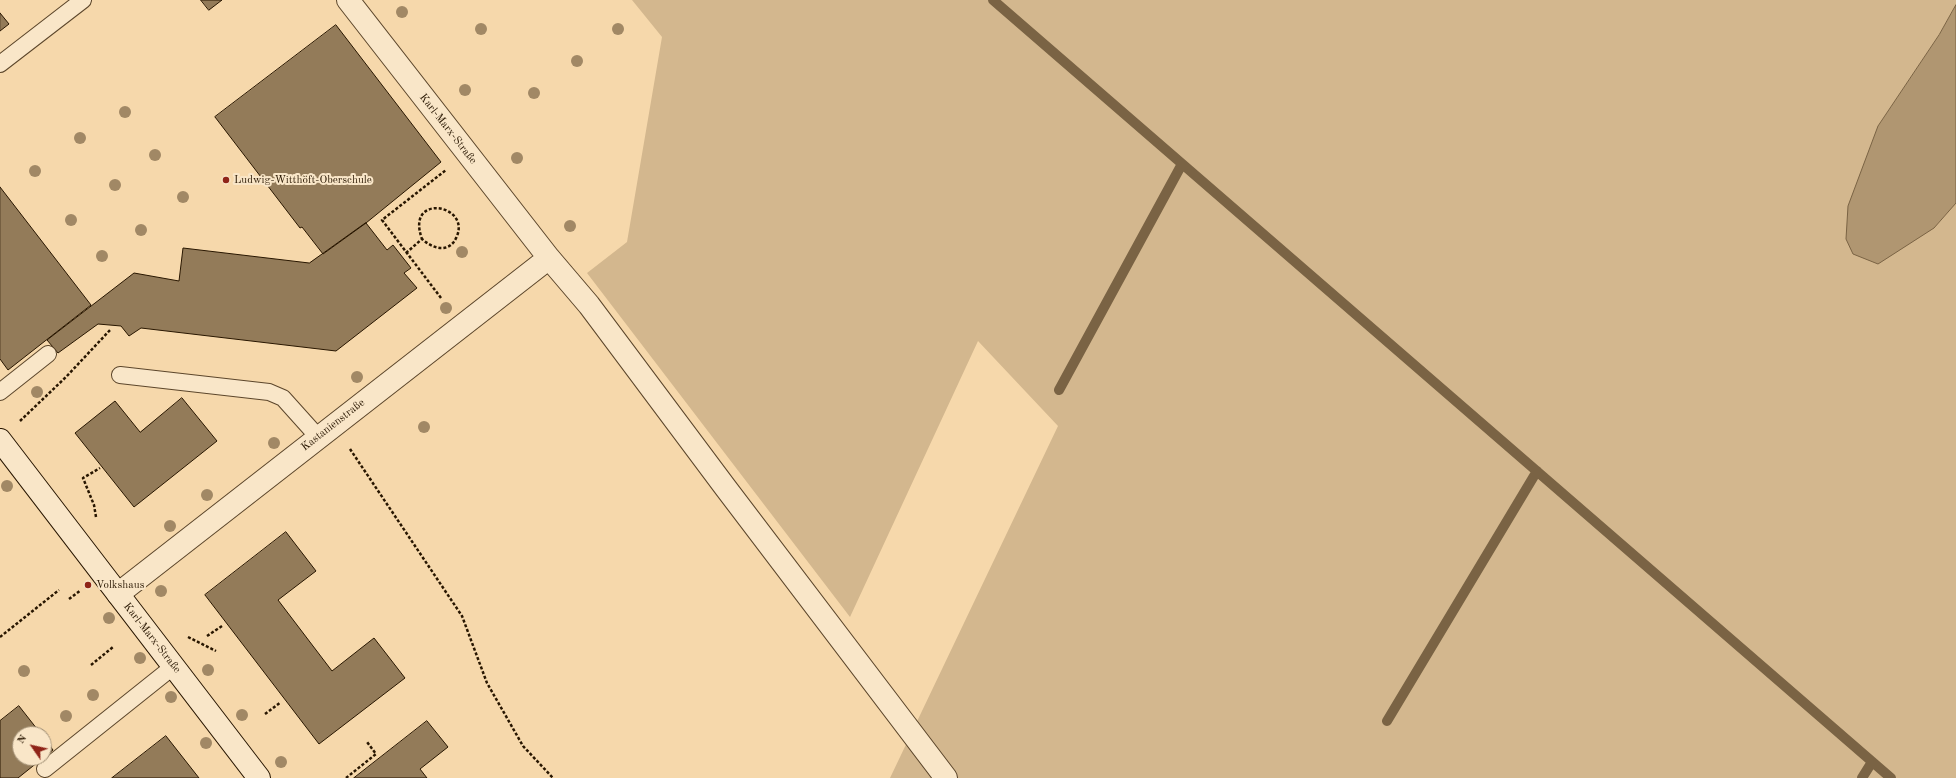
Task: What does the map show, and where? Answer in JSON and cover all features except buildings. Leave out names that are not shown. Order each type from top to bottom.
[{"type":"street","name":"Karl-Marx-Straße","points":[[348,0],[549,258],[589,305],[946,778]]},
{"type":"street","name":"Kastanienstraße","points":[[118,594],[325,431],[549,258]]},
{"type":"street","name":"Karl-Marx-Straße","points":[[7,432],[118,594],[260,778]]},
{"type":"lane","points":[[0,64],[83,0]]},
{"type":"lane","points":[[0,392],[48,354]]},
{"type":"lane","points":[[120,375],[269,392],[283,398],[325,431]]},
{"type":"lane","points":[[45,769],[174,666]]},
{"type":"path","points":[[441,298],[382,220],[446,170]]},
{"type":"path","points":[[433,208],[446,209],[456,220],[458,232],[456,239],[448,246],[441,249],[435,248],[422,239],[418,227],[420,218],[426,211],[433,208]]},
{"type":"path","points":[[406,253],[422,239]]},
{"type":"path","points":[[7,432],[66,377],[111,329]]},
{"type":"path","points":[[325,431],[462,616],[487,683],[523,746],[553,778]]},
{"type":"path","points":[[83,478],[100,468]]},
{"type":"path","points":[[0,637],[59,590]]},
{"type":"path","points":[[207,636],[222,626]]},
{"type":"path","points":[[91,665],[114,647]]},
{"type":"path","points":[[265,714],[281,702]]},
{"type":"path","points":[[346,778],[376,754],[367,742]]},
{"type":"shaded area","points":[[632,0],[1956,0],[1956,5],[1939,35],[1878,126],[1934,228],[1956,203],[1956,778],[890,778],[1058,426],[978,341],[850,617],[587,273],[627,242],[662,37]]},
{"type":"shaded area","points":[[1956,5],[1956,203],[1934,228],[1878,264],[1853,254],[1846,239],[1848,206],[1878,126],[1939,35]]},
{"type":"waterway","points":[[993,0],[1891,778]]},
{"type":"waterway","points":[[1059,390],[1182,164]]},
{"type":"waterway","points":[[1387,721],[1537,471]]},
{"type":"waterway","points":[[1862,778],[1872,762]]},
{"type":"place","name":"Ludwig-Witthöft-Oberschule","points":[[226,180]]},
{"type":"place","name":"Volkshaus","points":[[88,585]]}]
